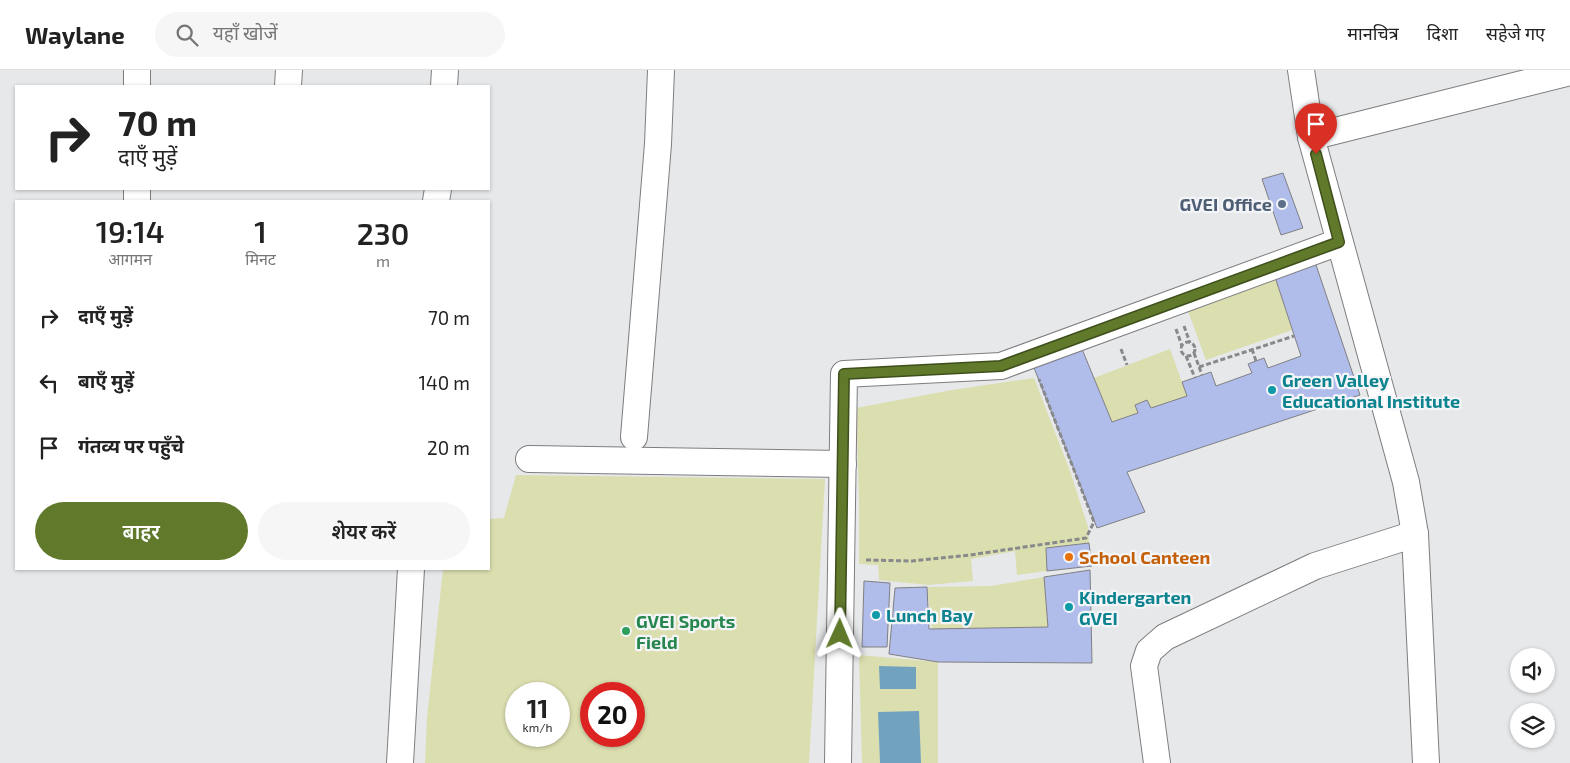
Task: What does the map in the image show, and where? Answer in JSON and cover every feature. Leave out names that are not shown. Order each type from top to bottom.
[{"type":"street","points":[[137,70],[137,85]]},
{"type":"street","points":[[288,85],[289,70]]},
{"type":"street","points":[[444,85],[445,70]]},
{"type":"street","points":[[634,437],[658,144],[661,70]]},
{"type":"street","points":[[1301,70],[1311,137],[1406,482],[1415,534],[1426,763]]},
{"type":"street","points":[[1311,137],[1570,72]]},
{"type":"street","points":[[838,763],[844,374],[1001,366],[1339,242]]},
{"type":"street","points":[[529,459],[843,464]]},
{"type":"street","points":[[1157,763],[1144,666],[1149,651],[1165,637],[1315,566],[1415,534]]},
{"type":"street","points":[[400,763],[411,570]]},
{"type":"path","points":[[1199,367],[1294,336]]},
{"type":"path","points":[[1195,378],[1186,356],[1181,350],[1184,344],[1192,344],[1202,375]]},
{"type":"path","points":[[1252,349],[1256,361]]},
{"type":"path","points":[[1186,356],[1194,352]]},
{"type":"path","points":[[840,561],[932,559],[1065,543],[1086,538],[1094,522],[1030,355]]},
{"type":"green space","points":[[1274,274],[1292,330],[1206,360],[1186,306]]},
{"type":"green space","points":[[1170,349],[1187,396],[1151,408],[1147,401],[1138,413],[1112,422],[1094,378]]},
{"type":"green space","points":[[1034,378],[1070,471],[1088,527],[1089,543],[1046,548],[1047,571],[1017,575],[1015,551],[971,559],[973,581],[928,585],[879,580],[878,565],[859,564],[856,408],[952,390]]},
{"type":"green space","name":"GVEI Sports Field","points":[[516,475],[825,479],[809,763],[425,763],[427,718],[443,570],[490,570],[490,519],[504,518]]},
{"type":"green space","points":[[1044,577],[1048,627],[932,629],[927,587],[991,586]]},
{"type":"green space","points":[[859,655],[938,662],[938,763],[862,763]]},
{"type":"water","points":[[879,666],[916,667],[916,689],[880,689]]},
{"type":"water","points":[[919,711],[921,763],[880,763],[878,712]]},
{"type":"building","name":"GVEI Office","points":[[1283,173],[1303,228],[1281,235],[1262,179]]},
{"type":"building","name":"Green Valley Educational Institute","points":[[1314,259],[1360,395],[1127,472],[1145,512],[1097,528],[1027,350],[1075,332],[1112,422],[1138,413],[1135,405],[1147,400],[1151,408],[1187,396],[1182,382],[1211,372],[1216,386],[1252,373],[1248,364],[1264,358],[1268,368],[1301,356],[1274,274]]},
{"type":"building","name":"School Canteen","points":[[1089,543],[1092,566],[1047,571],[1046,548]]},
{"type":"building","name":"Kindergarten GVEI","points":[[1090,570],[1092,663],[938,662],[889,654],[895,588],[927,587],[929,629],[1048,627],[1044,577]]},
{"type":"building","name":"Lunch Bay","points":[[864,581],[890,583],[887,647],[862,647]]},
{"type":"place","name":"GVEI Office","points":[[1282,204]]},
{"type":"place","name":"Green Valley Educational Institute","points":[[1272,390]]},
{"type":"place","name":"School Canteen","points":[[1069,557]]},
{"type":"place","name":"Kindergarten GVEI","points":[[1069,607]]},
{"type":"place","name":"Lunch Bay","points":[[876,615]]},
{"type":"place","name":"GVEI Sports Field","points":[[626,631]]},
{"type":"route","points":[[840,634],[844,374],[1001,366],[1339,242],[1316,154]]}]
